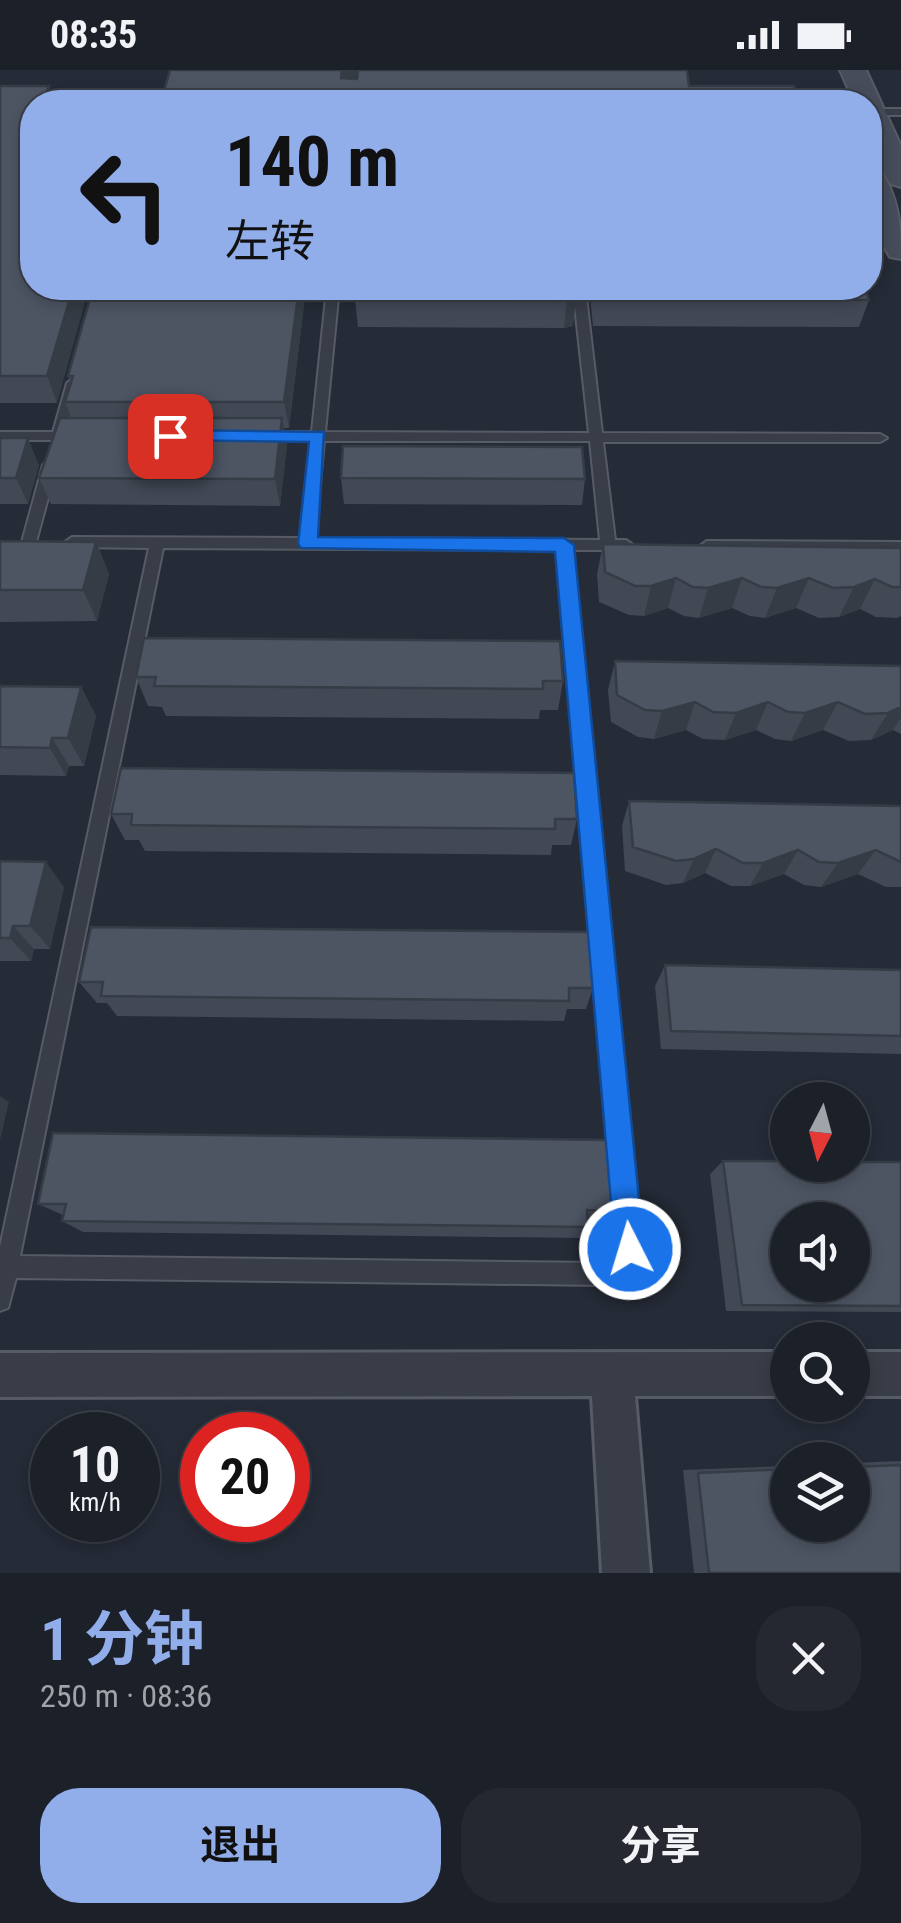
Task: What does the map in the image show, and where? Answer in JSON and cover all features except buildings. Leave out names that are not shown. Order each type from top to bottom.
[{"type":"street","points":[[882,135],[901,178]]},
{"type":"street","points":[[882,204],[901,250]]},
{"type":"street","points":[[612,1374],[626,1573]]},
{"type":"street","points":[[0,1375],[770,1374]]},
{"type":"street","points":[[870,1374],[901,1374]]},
{"type":"lane","points":[[308,544],[332,300]]},
{"type":"lane","points":[[580,300],[608,545]]},
{"type":"lane","points":[[78,362],[22,542],[647,546]]},
{"type":"lane","points":[[0,436],[98,436]]},
{"type":"lane","points":[[258,436],[880,438]]},
{"type":"lane","points":[[0,1300],[157,542]]},
{"type":"lane","points":[[7,1267],[603,1274],[622,1262],[630,1249],[564,545]]},
{"type":"lane","points":[[686,546],[901,547]]},
{"type":"route","points":[[170,436],[318,436],[308,544],[564,545],[630,1249]]}]
